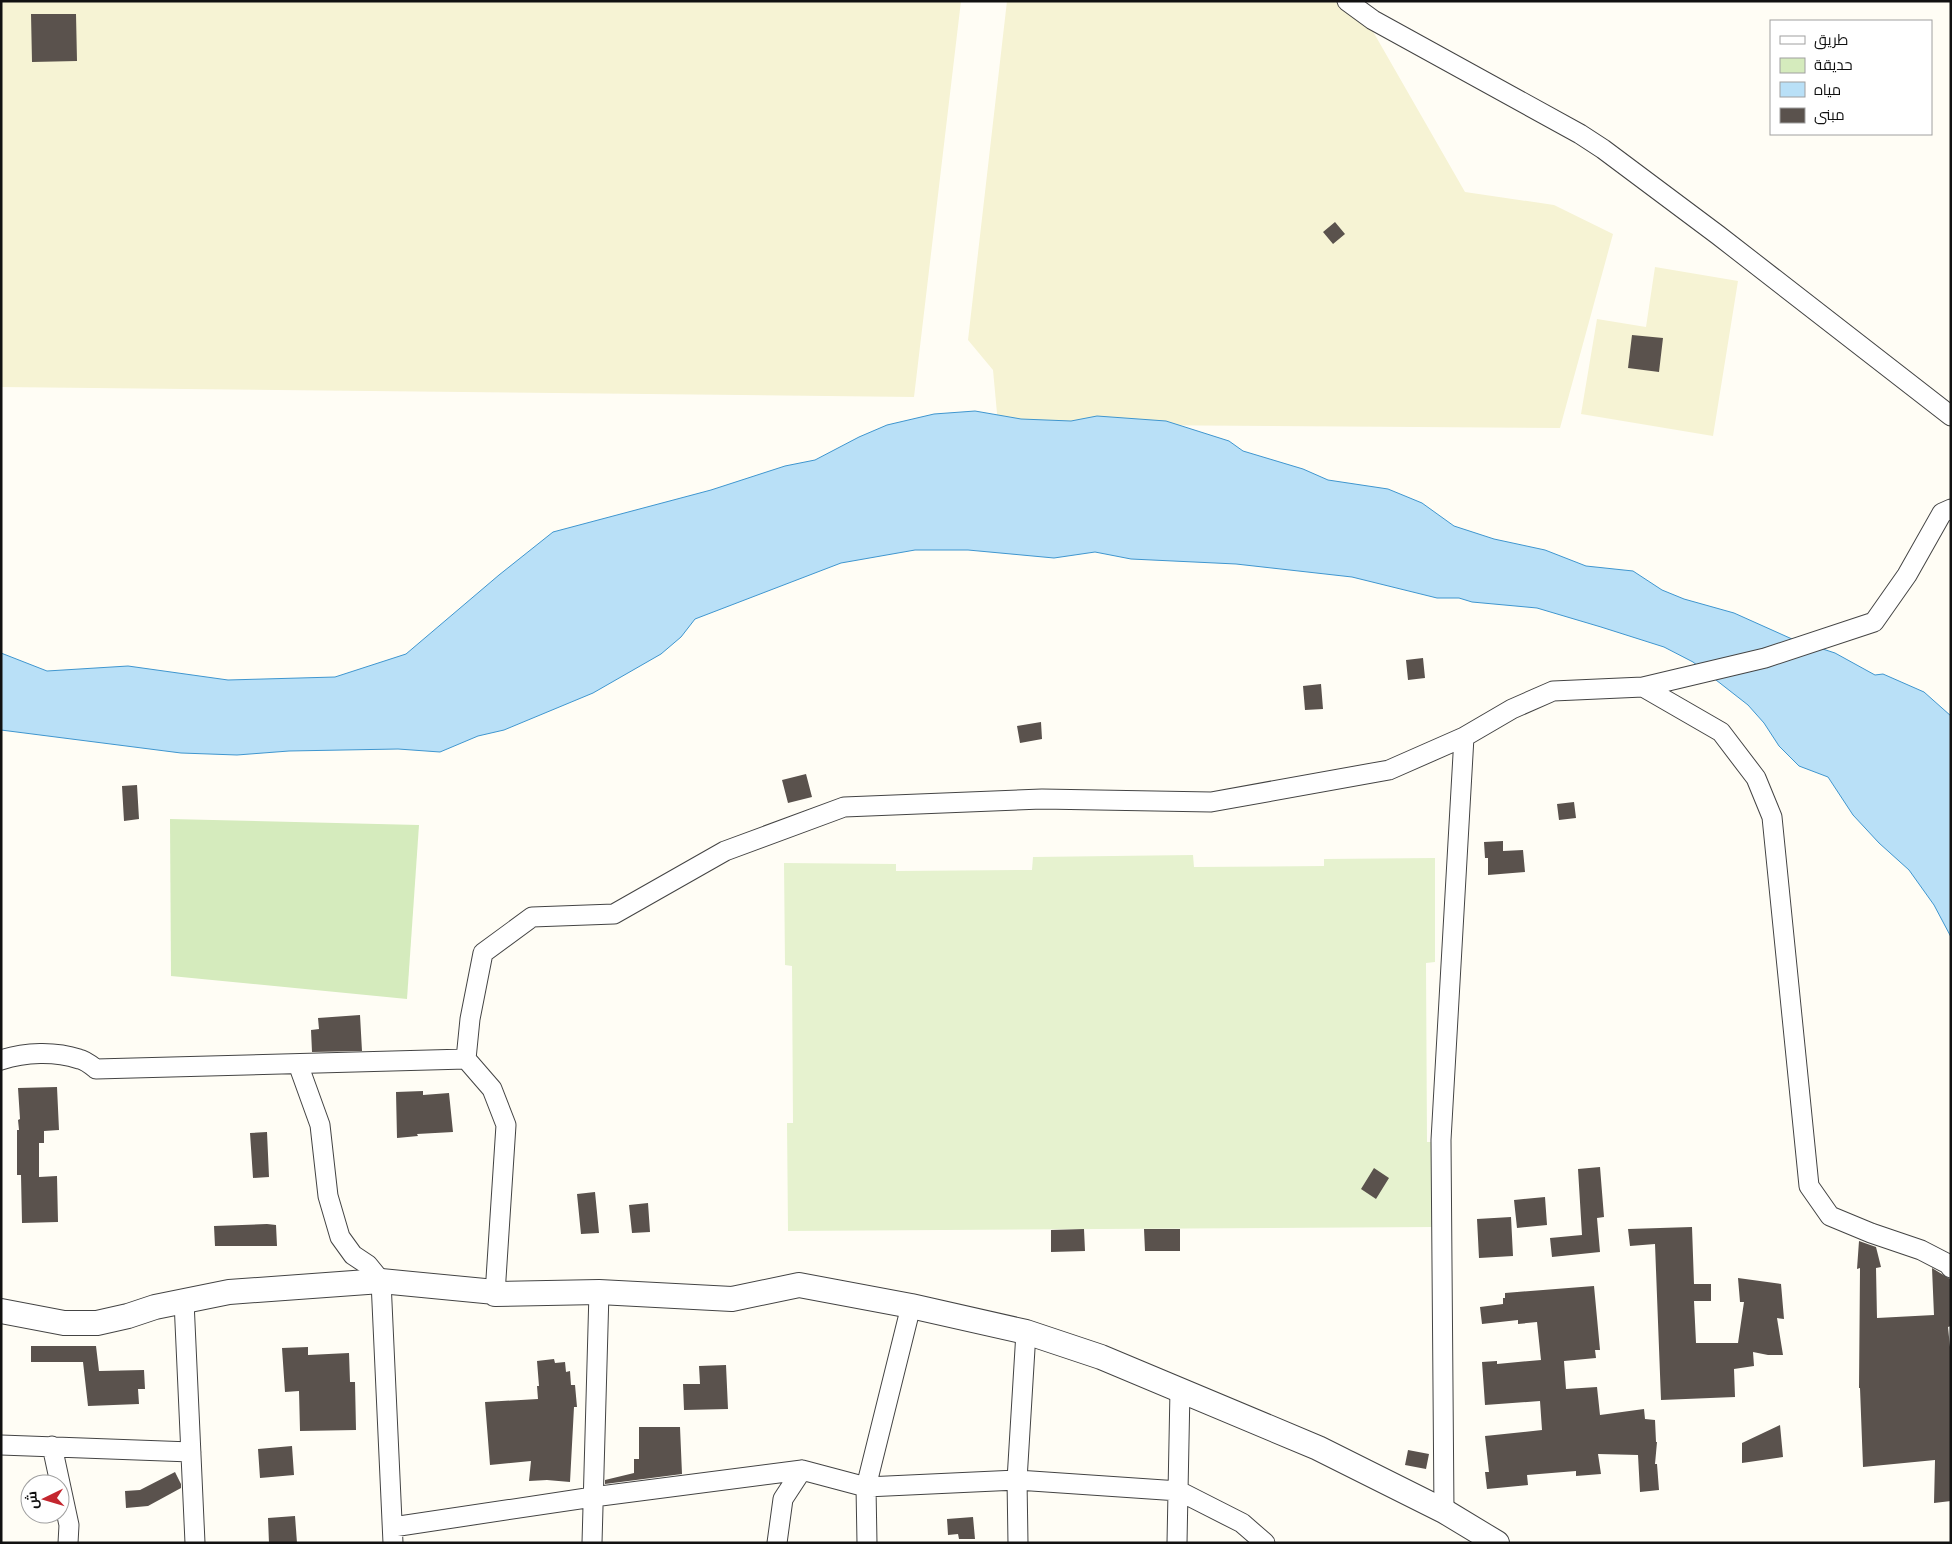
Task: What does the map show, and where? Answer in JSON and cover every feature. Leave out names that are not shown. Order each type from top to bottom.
[{"type":"street","points":[[1347,1],[1372,20],[1571,129],[1603,149],[1718,235],[1951,416]]},
{"type":"street","points":[[495,1294],[506,1125],[492,1089],[466,1059],[470,1019],[483,954],[532,917],[614,914],[725,851],[844,807],[1042,799],[1210,802],[1389,770],[1464,738],[1512,709],[1553,691],[1642,686],[1765,658],[1874,622],[1908,575],[1942,513],[1951,509]]},
{"type":"street","points":[[1642,686],[1721,732],[1756,778],[1772,817],[1809,1186],[1830,1216],[1871,1233],[1921,1250],[1948,1264],[1951,1268]]},
{"type":"street","points":[[1444,1511],[1441,1140],[1464,738]]},
{"type":"street","points":[[1,1060],[12,1056],[45,1052],[80,1059],[96,1069],[466,1059]]},
{"type":"street","points":[[298,1064],[320,1125],[328,1196],[340,1237],[353,1255],[368,1265],[381,1282],[393,1535],[593,1497],[802,1470],[866,1487],[1017,1480],[1178,1491],[1242,1523],[1264,1543]]},
{"type":"street","points":[[1,1312],[64,1323],[97,1323],[155,1307],[229,1292],[381,1282],[495,1292],[495,1294],[599,1292],[732,1299],[799,1285],[910,1306],[1026,1332],[1100,1357],[1318,1448],[1444,1511],[1497,1543]]},
{"type":"street","points":[[592,1543],[599,1292]]},
{"type":"street","points":[[184,1302],[195,1543]]},
{"type":"street","points":[[867,1543],[866,1487],[910,1306]]},
{"type":"street","points":[[1018,1543],[1017,1480],[1026,1332]]},
{"type":"street","points":[[1178,1543],[1180,1390]]},
{"type":"street","points":[[1,1445],[190,1452]]},
{"type":"street","points":[[52,1446],[69,1525],[68,1543]]},
{"type":"street","points":[[777,1543],[783,1499],[802,1470]]},
{"type":"shaded area","points":[[1,1],[961,1],[914,397],[1,387]]},
{"type":"shaded area","points":[[1007,1],[1334,1],[1371,28],[1465,192],[1554,205],[1613,234],[1560,428],[998,424],[993,370],[968,340]]},
{"type":"shaded area","points":[[1655,267],[1738,281],[1713,436],[1581,414],[1597,319],[1646,327]]},
{"type":"green space","points":[[170,819],[419,825],[407,999],[171,976]]},
{"type":"green space","points":[[1193,855],[1194,867],[1324,866],[1324,859],[1435,858],[1435,962],[1426,963],[1427,1142],[1434,1142],[1434,1227],[788,1231],[787,1123],[793,1123],[792,966],[785,965],[784,863],[896,864],[896,871],[1032,870],[1033,857]]},
{"type":"water","points":[[975,411],[1021,419],[1071,421],[1097,416],[1166,421],[1229,441],[1243,451],[1303,469],[1328,480],[1388,489],[1422,503],[1454,526],[1494,539],[1545,550],[1586,566],[1633,571],[1662,590],[1684,599],[1734,613],[1792,639],[1835,653],[1875,675],[1883,674],[1924,692],[1951,716],[1951,937],[1934,905],[1909,870],[1879,843],[1853,815],[1828,777],[1799,766],[1779,746],[1764,723],[1748,705],[1693,662],[1664,647],[1537,608],[1472,602],[1459,598],[1437,598],[1352,577],[1236,564],[1131,559],[1095,552],[1054,558],[968,550],[915,550],[841,563],[695,619],[681,637],[661,654],[593,693],[504,730],[478,736],[440,752],[398,749],[289,751],[237,755],[181,753],[1,730],[1,653],[47,671],[128,666],[228,680],[335,677],[406,654],[553,532],[711,490],[785,466],[815,460],[887,425],[934,414]]},
{"type":"building","points":[[31,14],[76,14],[77,61],[32,62]]},
{"type":"building","points":[[1335,222],[1345,234],[1333,244],[1323,232]]},
{"type":"building","points":[[1632,335],[1663,338],[1659,372],[1628,368]]},
{"type":"building","points":[[1423,658],[1425,678],[1408,680],[1406,660]]},
{"type":"building","points":[[1321,684],[1323,709],[1305,710],[1303,686]]},
{"type":"building","points":[[1041,722],[1042,739],[1020,743],[1017,726]]},
{"type":"building","points":[[806,774],[812,797],[788,803],[782,780]]},
{"type":"building","points":[[137,785],[139,819],[124,821],[122,786]]},
{"type":"building","points":[[1574,802],[1576,818],[1559,820],[1557,804]]},
{"type":"building","points":[[1503,841],[1503,851],[1523,850],[1525,872],[1488,875],[1488,858],[1485,858],[1484,842]]},
{"type":"building","points":[[360,1015],[362,1051],[312,1052],[311,1030],[319,1029],[318,1018]]},
{"type":"building","points":[[57,1087],[59,1130],[44,1131],[44,1143],[39,1143],[39,1177],[57,1176],[58,1222],[22,1223],[21,1175],[17,1175],[17,1130],[19,1130],[18,1120],[20,1119],[18,1088]]},
{"type":"building","points":[[423,1091],[423,1095],[449,1093],[453,1132],[417,1134],[418,1136],[397,1138],[396,1092]]},
{"type":"building","points":[[267,1132],[269,1177],[253,1178],[250,1133]]},
{"type":"building","points":[[1600,1167],[1604,1217],[1597,1218],[1600,1252],[1552,1257],[1550,1238],[1582,1235],[1578,1169]]},
{"type":"building","points":[[1374,1168],[1389,1178],[1376,1199],[1361,1189]]},
{"type":"building","points":[[595,1192],[599,1233],[581,1234],[577,1194]]},
{"type":"building","points":[[1545,1197],[1547,1225],[1517,1228],[1514,1200]]},
{"type":"building","points":[[648,1203],[650,1232],[632,1233],[629,1205]]},
{"type":"building","points":[[1511,1217],[1513,1256],[1479,1258],[1477,1219]]},
{"type":"building","points":[[276,1225],[277,1246],[215,1246],[214,1226]]},
{"type":"building","points":[[1692,1227],[1694,1284],[1711,1284],[1711,1301],[1694,1301],[1696,1343],[1738,1343],[1744,1302],[1740,1302],[1738,1278],[1781,1284],[1784,1319],[1777,1318],[1783,1355],[1753,1352],[1754,1366],[1734,1369],[1735,1397],[1661,1400],[1655,1244],[1630,1246],[1628,1229]]},
{"type":"building","points":[[1084,1229],[1085,1251],[1051,1252],[1051,1230]]},
{"type":"building","points":[[1144,1229],[1180,1229],[1180,1251],[1145,1251]]},
{"type":"building","points":[[1859,1241],[1876,1247],[1881,1267],[1876,1268],[1877,1318],[1934,1315],[1932,1268],[1950,1279],[1951,1326],[1948,1327],[1951,1357],[1951,1501],[1934,1503],[1935,1460],[1863,1467],[1859,1388],[1860,1268],[1857,1269]]},
{"type":"building","points":[[1594,1286],[1600,1350],[1595,1350],[1596,1358],[1564,1361],[1566,1389],[1597,1387],[1600,1415],[1644,1409],[1645,1419],[1655,1420],[1657,1442],[1655,1464],[1657,1464],[1659,1490],[1640,1492],[1638,1455],[1598,1454],[1601,1474],[1576,1476],[1576,1471],[1527,1475],[1528,1485],[1487,1489],[1485,1472],[1489,1472],[1485,1436],[1542,1430],[1540,1401],[1485,1405],[1482,1362],[1497,1361],[1497,1364],[1541,1360],[1537,1322],[1518,1324],[1518,1320],[1482,1324],[1480,1307],[1503,1304],[1505,1293]]},
{"type":"building","points":[[31,1346],[96,1346],[99,1371],[144,1370],[145,1389],[138,1389],[139,1404],[88,1406],[83,1362],[31,1362]]},
{"type":"building","points":[[308,1347],[308,1355],[349,1353],[350,1382],[355,1382],[356,1430],[300,1431],[299,1391],[285,1392],[282,1348]]},
{"type":"building","points":[[554,1359],[555,1363],[565,1362],[566,1372],[570,1371],[571,1385],[575,1385],[577,1407],[574,1407],[570,1482],[529,1481],[531,1461],[490,1465],[485,1402],[538,1399],[537,1361]]},
{"type":"building","points":[[726,1365],[728,1409],[684,1410],[683,1384],[700,1384],[699,1366]]},
{"type":"building","points":[[1780,1425],[1783,1457],[1742,1463],[1742,1443]]},
{"type":"building","points":[[639,1427],[680,1427],[682,1474],[605,1484],[605,1480],[634,1473],[634,1459],[639,1459]]},
{"type":"building","points":[[292,1446],[294,1475],[260,1478],[258,1449]]},
{"type":"building","points":[[1408,1450],[1429,1454],[1426,1469],[1405,1465]]},
{"type":"building","points":[[175,1472],[181,1488],[148,1506],[126,1508],[125,1491],[140,1490]]},
{"type":"building","points":[[295,1516],[297,1543],[269,1543],[268,1518]]},
{"type":"building","points":[[973,1517],[975,1539],[959,1539],[958,1534],[948,1535],[947,1519]]}]
